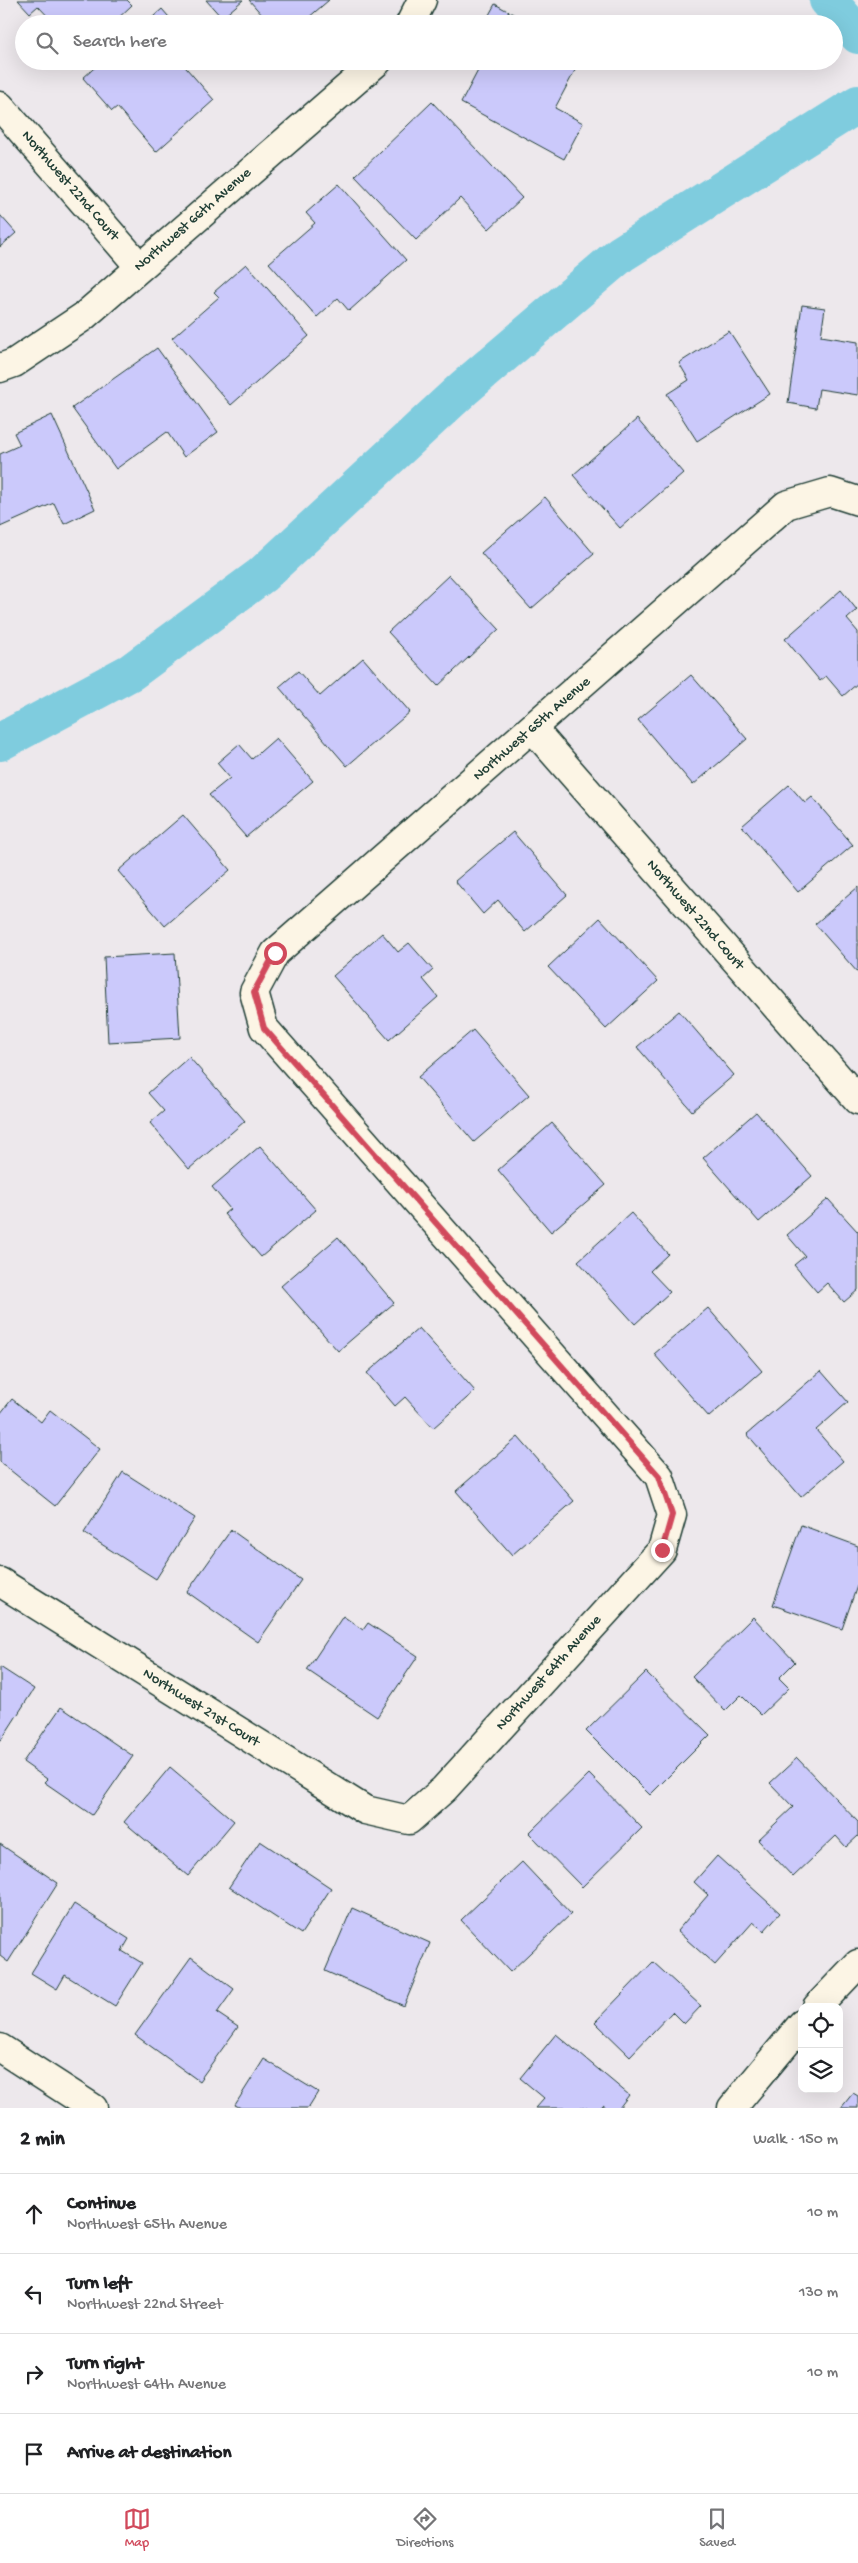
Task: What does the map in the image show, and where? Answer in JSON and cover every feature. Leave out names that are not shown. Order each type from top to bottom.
[{"type":"street","points":[[414,15],[422,0]]},
{"type":"street","name":"Northwest 66th Avenue","points":[[0,368],[14,363],[83,317],[139,266],[368,70]]},
{"type":"street","name":"Northwest 22nd Court","points":[[0,106],[139,266]]},
{"type":"street","name":"Northwest 65th Avenue","points":[[672,1515],[659,1476],[264,1028],[254,992],[275,953],[533,729],[786,505],[830,492],[858,501]]},
{"type":"street","name":"Northwest 22nd Court","points":[[533,729],[858,1100]]},
{"type":"street","name":"Northwest 64th Avenue","points":[[409,1820],[444,1788],[662,1550],[672,1515]]},
{"type":"street","name":"Northwest 21st Court","points":[[0,1582],[365,1810],[409,1820]]},
{"type":"street","points":[[821,2003],[858,1964]]},
{"type":"street","points":[[732,2108],[798,2029]]},
{"type":"street","points":[[0,2048],[93,2108]]},
{"type":"building","points":[[18,0],[127,0],[132,5],[121,15],[46,15],[38,6],[30,13]]},
{"type":"building","points":[[206,0],[243,0],[226,15],[219,15]]},
{"type":"building","points":[[249,0],[329,0],[312,15],[262,15]]},
{"type":"building","points":[[495,4],[515,15],[489,15]]},
{"type":"building","points":[[162,9],[167,15],[155,15]]},
{"type":"building","points":[[92,70],[188,70],[214,100],[156,152],[117,107],[112,111],[83,78]]},
{"type":"building","points":[[478,70],[575,70],[555,108],[583,123],[564,159],[461,103]]},
{"type":"building","points":[[432,102],[522,198],[489,229],[460,198],[416,240],[355,176]]},
{"type":"building","points":[[339,184],[406,260],[349,311],[338,298],[317,317],[269,263],[315,223],[306,213]]},
{"type":"building","points":[[0,215],[16,233],[0,247]]},
{"type":"building","points":[[246,264],[309,336],[231,405],[172,338],[219,297],[214,292]]},
{"type":"building","points":[[802,305],[825,308],[821,336],[858,342],[858,395],[819,389],[816,408],[788,403]]},
{"type":"building","points":[[729,331],[770,394],[697,441],[667,394],[689,380],[679,363]]},
{"type":"building","points":[[157,348],[218,432],[184,457],[167,432],[116,469],[72,408]]},
{"type":"building","points":[[52,415],[95,509],[64,524],[54,503],[0,527],[0,454],[20,445],[14,433]]},
{"type":"building","points":[[637,419],[683,473],[620,528],[573,475]]},
{"type":"building","points":[[545,497],[594,554],[531,609],[481,553]]},
{"type":"building","points":[[449,575],[499,629],[438,686],[388,632]]},
{"type":"building","points":[[841,590],[857,610],[847,619],[858,632],[858,683],[843,696],[826,676],[820,681],[785,639]]},
{"type":"building","points":[[363,658],[410,712],[347,766],[279,687],[298,671],[320,696]]},
{"type":"building","points":[[691,675],[747,739],[693,785],[638,720]]},
{"type":"building","points":[[276,738],[313,781],[246,837],[209,795],[230,778],[217,763],[239,744],[252,759]]},
{"type":"building","points":[[789,785],[805,803],[812,797],[853,845],[798,892],[742,826]]},
{"type":"building","points":[[183,815],[230,870],[165,926],[118,871]]},
{"type":"building","points":[[513,832],[567,895],[525,932],[498,900],[483,914],[455,881]]},
{"type":"building","points":[[858,887],[858,973],[815,924]]},
{"type":"building","points":[[600,918],[658,981],[606,1029],[548,967]]},
{"type":"building","points":[[382,933],[398,952],[409,943],[433,970],[423,979],[438,997],[389,1040],[333,976]]},
{"type":"building","points":[[175,953],[180,1038],[108,1042],[104,957]]},
{"type":"building","points":[[679,1011],[734,1075],[692,1111],[637,1047]]},
{"type":"building","points":[[473,1030],[529,1095],[474,1142],[418,1077]]},
{"type":"building","points":[[189,1057],[245,1121],[189,1169],[150,1123],[164,1111],[148,1093]]},
{"type":"building","points":[[756,1112],[812,1176],[759,1222],[703,1158]]},
{"type":"building","points":[[552,1123],[606,1185],[551,1232],[498,1170]]},
{"type":"building","points":[[260,1146],[316,1210],[261,1257],[224,1214],[230,1209],[212,1187]]},
{"type":"building","points":[[828,1199],[858,1232],[858,1290],[844,1302],[827,1283],[817,1292],[794,1265],[805,1256],[787,1235]]},
{"type":"building","points":[[631,1213],[668,1254],[650,1271],[670,1292],[635,1324],[578,1261]]},
{"type":"building","points":[[338,1237],[394,1303],[338,1351],[281,1286]]},
{"type":"building","points":[[708,1308],[762,1371],[709,1417],[654,1354]]},
{"type":"building","points":[[419,1328],[475,1391],[433,1428],[405,1397],[395,1406],[367,1373]]},
{"type":"building","points":[[821,1371],[848,1402],[816,1430],[843,1461],[801,1497],[747,1434]]},
{"type":"building","points":[[12,1399],[41,1422],[50,1410],[100,1449],[55,1506],[0,1462],[0,1414]]},
{"type":"building","points":[[518,1437],[574,1501],[512,1555],[456,1491]]},
{"type":"building","points":[[123,1472],[195,1518],[156,1579],[84,1533]]},
{"type":"building","points":[[801,1525],[858,1546],[858,1583],[842,1629],[773,1605]]},
{"type":"building","points":[[231,1530],[301,1580],[258,1642],[187,1592]]},
{"type":"building","points":[[343,1616],[363,1630],[368,1623],[418,1656],[377,1717],[307,1670]]},
{"type":"building","points":[[753,1617],[795,1662],[779,1678],[789,1688],[761,1715],[741,1695],[725,1711],[692,1677]]},
{"type":"building","points":[[0,1667],[34,1689],[0,1742]]},
{"type":"building","points":[[646,1672],[710,1735],[650,1795],[586,1731]]},
{"type":"building","points":[[61,1707],[133,1756],[92,1815],[44,1782],[47,1779],[23,1762]]},
{"type":"building","points":[[797,1758],[858,1822],[858,1836],[846,1847],[836,1836],[793,1877],[758,1840],[793,1807],[770,1783]]},
{"type":"building","points":[[170,1767],[234,1821],[188,1876],[124,1822]]},
{"type":"building","points":[[589,1774],[642,1828],[582,1887],[529,1833]]},
{"type":"building","points":[[260,1841],[331,1888],[301,1934],[229,1887]]},
{"type":"building","points":[[0,1844],[58,1883],[8,1962],[0,1956]]},
{"type":"building","points":[[717,1856],[780,1913],[764,1931],[753,1922],[715,1965],[677,1931],[708,1895],[694,1882]]},
{"type":"building","points":[[522,1862],[571,1914],[510,1972],[461,1920]]},
{"type":"building","points":[[74,1904],[129,1939],[122,1951],[142,1963],[115,2006],[65,1975],[57,1989],[31,1973]]},
{"type":"building","points":[[352,1908],[430,1943],[404,2006],[325,1971]]},
{"type":"building","points":[[191,1957],[234,1989],[217,2013],[238,2027],[199,2081],[135,2035]]},
{"type":"building","points":[[653,1962],[701,2006],[684,2024],[672,2012],[630,2056],[595,2022]]},
{"type":"building","points":[[556,2034],[629,2095],[619,2108],[607,2108],[603,2105],[600,2108],[535,2108],[544,2098],[520,2078]]},
{"type":"building","points":[[264,2059],[318,2092],[308,2108],[241,2108],[235,2105]]},
{"type":"building","points":[[853,2093],[858,2096],[858,2108],[841,2108]]},
{"type":"waterway","points":[[828,0],[841,15]]},
{"type":"waterway","points":[[843,18],[858,35]]},
{"type":"waterway","points":[[0,742],[131,672],[262,575],[464,388],[621,254],[858,104]]},
{"type":"route","points":[[275,953],[254,992],[264,1028],[659,1476],[672,1515],[662,1550]]}]
